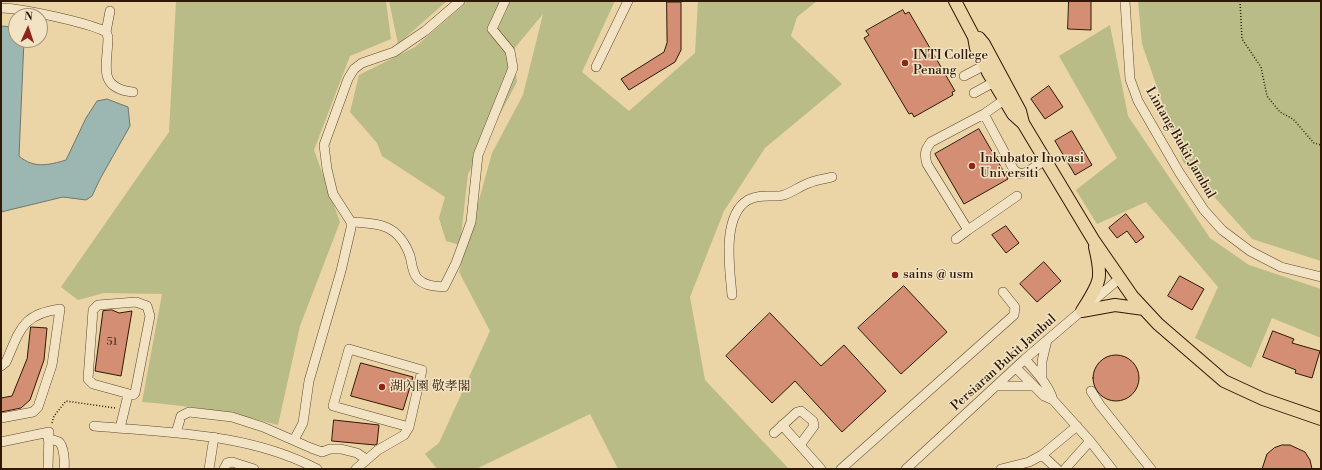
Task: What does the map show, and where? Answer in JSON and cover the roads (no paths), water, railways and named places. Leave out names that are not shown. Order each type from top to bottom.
[{"type":"main road","points":[[955,1],[974,37],[976,48],[1004,100],[1013,114],[1023,123],[1046,159],[1094,241],[1144,309],[1158,324],[1224,381],[1263,399],[1321,419]]},
{"type":"main road","points":[[974,37],[979,38],[984,44],[1020,111],[1023,123]]},
{"type":"main road","points":[[1082,311],[1095,291],[1100,273],[1094,241]]},
{"type":"main road","points":[[1082,311],[1115,305],[1144,309]]},
{"type":"street","points":[[294,440],[303,423],[309,381],[341,272],[351,222],[334,194],[327,170],[324,145],[348,79],[354,69],[358,66],[394,52],[425,31],[460,1]]},
{"type":"street","points":[[351,222],[372,223],[393,230],[405,245],[415,276],[428,285],[444,287],[456,263],[471,222],[478,155],[513,68],[510,51],[492,29],[505,1]]},
{"type":"street","points":[[596,67],[628,1]]},
{"type":"street","name":"Lintang Bukit Jambul","points":[[1125,1],[1130,79],[1138,101],[1179,172],[1204,210],[1222,230],[1250,251],[1281,267],[1321,278]]},
{"type":"street","points":[[1,8],[92,26],[106,32]]},
{"type":"street","points":[[110,11],[106,32],[108,37],[105,70],[113,86],[119,90],[133,92]]},
{"type":"street","points":[[964,76],[985,65]]},
{"type":"street","points":[[974,93],[994,82]]},
{"type":"street","points":[[968,230],[927,164],[925,156],[926,148],[931,142],[984,114],[1004,100]]},
{"type":"street","points":[[984,114],[1014,170],[1020,174],[1027,172],[1046,159]]},
{"type":"street","points":[[732,296],[729,247],[732,227],[738,209],[748,200],[765,195],[782,196],[798,190],[807,183],[832,177]]},
{"type":"street","points":[[956,239],[1017,196]]},
{"type":"street","name":"Persiaran Bukit Jambul","points":[[906,469],[1025,359],[1120,278]]},
{"type":"street","points":[[842,469],[1014,315],[1015,307],[1003,292]]},
{"type":"street","points":[[136,302],[147,306],[150,316],[135,393],[128,395],[93,384],[88,379],[93,310],[98,305],[136,302]]},
{"type":"street","points":[[1,366],[6,362],[24,324],[42,312],[60,309],[52,365],[38,406],[33,412],[1,418]]},
{"type":"street","points":[[1042,379],[1042,361],[1047,340]]},
{"type":"street","points":[[356,469],[366,459],[388,443],[404,435],[409,427],[422,370],[348,349],[333,406],[409,427]]},
{"type":"street","points":[[1025,359],[1042,379],[1050,391],[1053,400]]},
{"type":"street","points":[[1016,368],[1044,396],[1053,400],[1090,441],[1112,469]]},
{"type":"street","points":[[996,386],[1034,386]]},
{"type":"street","points":[[1091,391],[1100,405],[1149,468]]},
{"type":"street","points":[[120,428],[128,395]]},
{"type":"street","points":[[176,433],[181,416],[189,412],[232,417],[263,427],[322,452],[330,449],[341,449],[357,453],[366,459]]},
{"type":"street","points":[[774,433],[796,412],[801,412],[813,422],[814,426],[800,445]]},
{"type":"street","points":[[782,425],[821,469]]},
{"type":"street","points":[[94,426],[214,437],[262,447],[298,459],[317,469]]},
{"type":"street","points":[[1001,469],[1029,462],[1042,455],[1077,426]]},
{"type":"street","points":[[48,469],[49,436]]},
{"type":"street","points":[[1,442],[49,436],[59,442],[66,467]]},
{"type":"street","points":[[209,469],[214,437]]},
{"type":"street","points":[[1065,469],[1090,441]]},
{"type":"street","points":[[1042,455],[1057,469]]},
{"type":"street","points":[[224,469],[227,463],[232,462],[254,469]]},
{"type":"water","points":[[1,26],[8,27],[8,48],[24,48],[19,156],[30,163],[42,165],[66,160],[86,118],[97,101],[107,99],[128,107],[130,126],[92,196],[86,200],[63,197],[1,212]]},
{"type":"place","name":"INTI College Penang","points":[[905,63]]},
{"type":"place","name":"Inkubator Inovasi Universiti","points":[[972,166]]},
{"type":"place","name":"sains @ usm","points":[[895,275]]},
{"type":"place","name":"湖內園 敬孝閣","points":[[382,387]]}]
